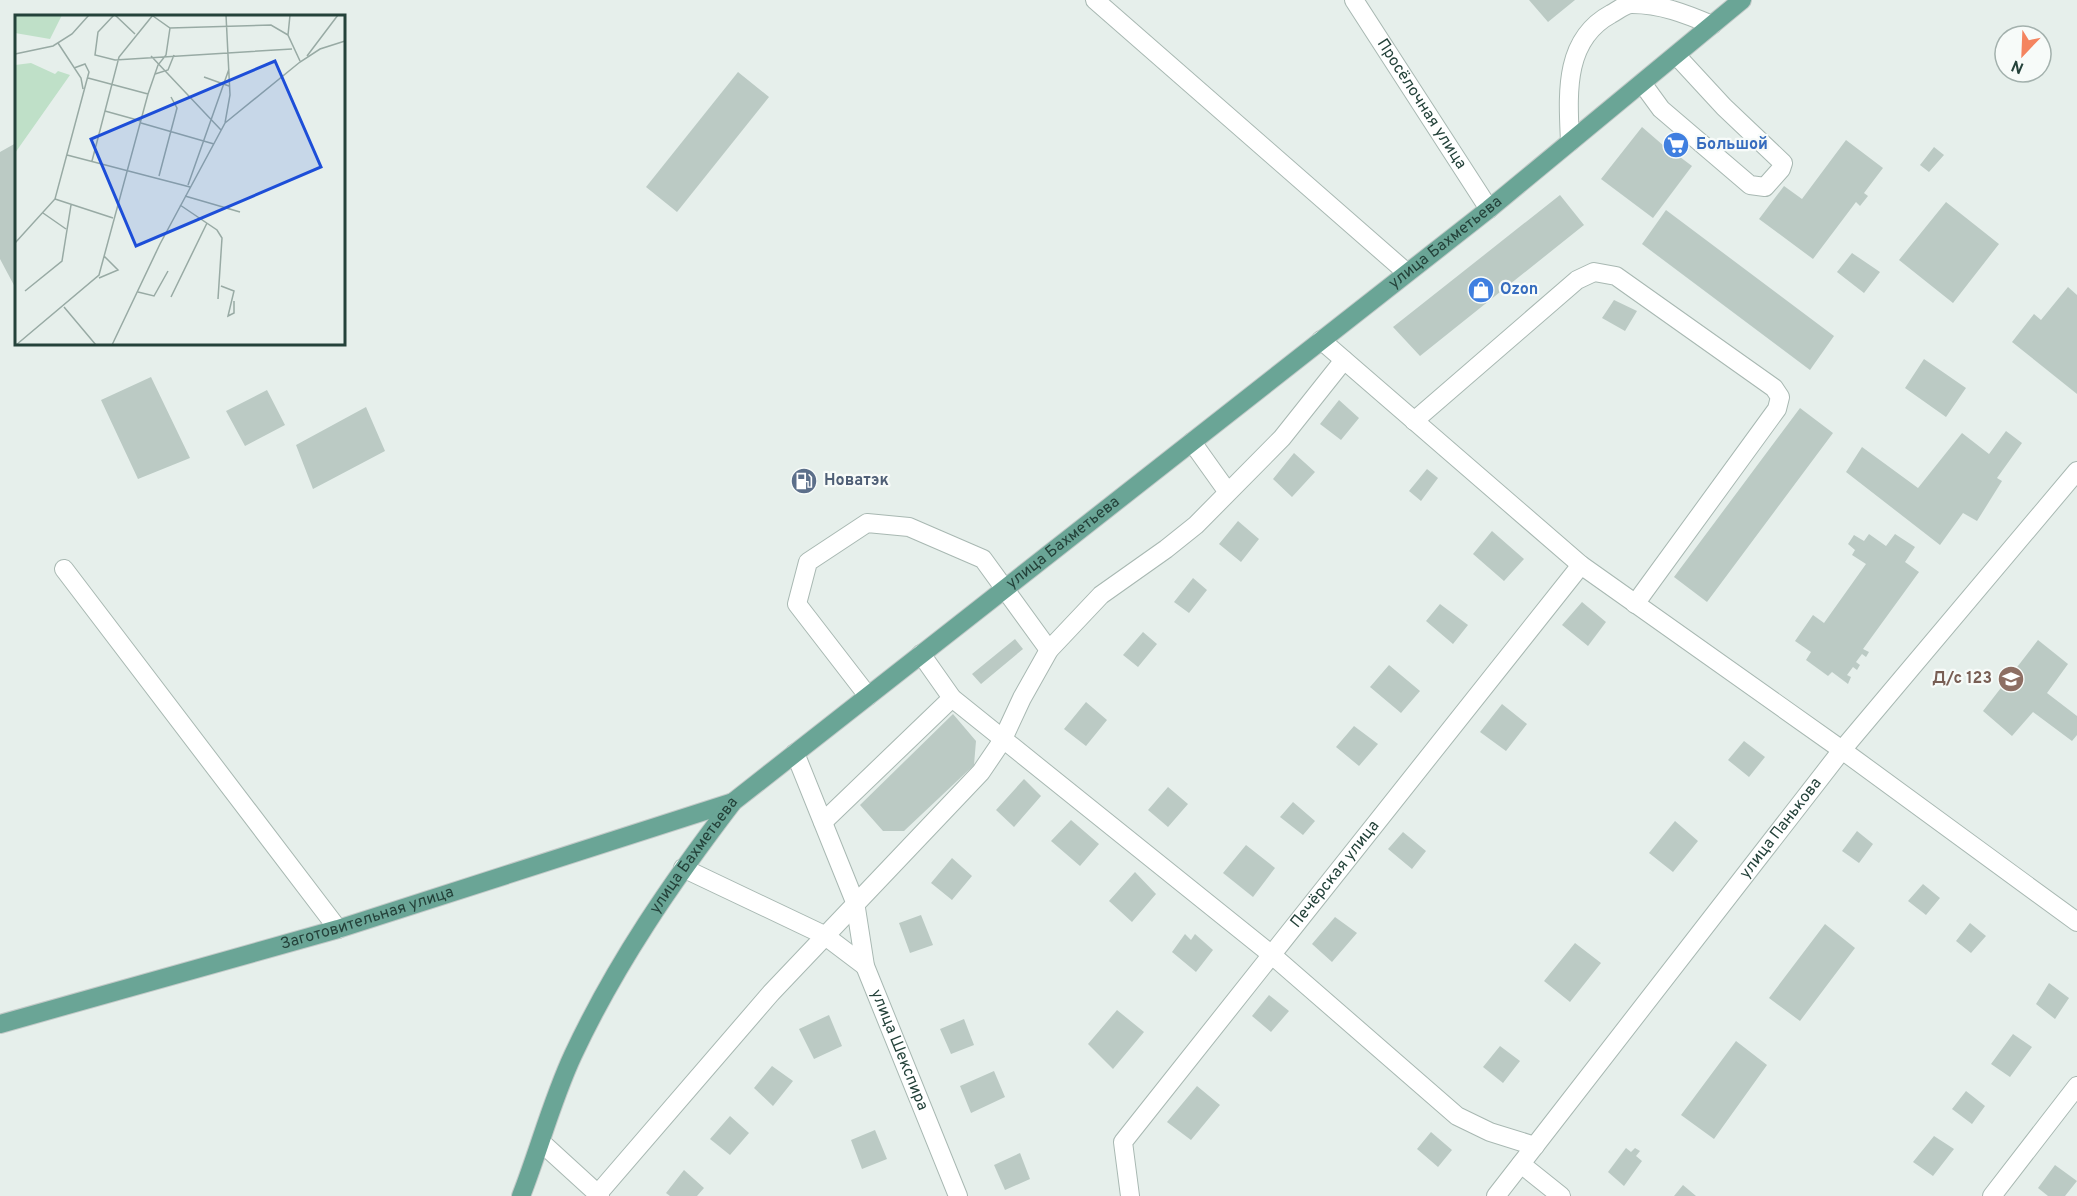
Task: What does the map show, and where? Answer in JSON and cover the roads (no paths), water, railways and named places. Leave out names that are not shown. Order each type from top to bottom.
[{"type":"main road","name":"улица Бахметьева","points":[[521,1196],[572,1057],[623,957],[683,868],[733,802],[1489,209],[1742,0]]},
{"type":"main road","name":"Заготовительная улица","points":[[0,1024],[338,929],[733,802]]},
{"type":"street","points":[[1095,0],[1406,272]]},
{"type":"street","name":"Просёлочная улица","points":[[1354,0],[1489,209]]},
{"type":"street","points":[[1570,142],[1568,94],[1571,69],[1581,41],[1601,20],[1629,4],[1671,9],[1712,25]]},
{"type":"street","points":[[1642,83],[1661,109],[1750,185],[1765,187],[1781,170],[1783,163],[1676,55]]},
{"type":"street","points":[[1414,421],[1576,280],[1594,272],[1616,276],[1774,387],[1780,397],[1777,409],[1635,604]]},
{"type":"street","points":[[1321,340],[1581,565],[1842,750],[2077,922]]},
{"type":"street","points":[[542,1143],[598,1195],[824,935],[981,772],[1002,741],[1022,698],[1049,650],[1101,595],[1196,525],[1227,491],[1282,438],[1344,360]]},
{"type":"street","points":[[1192,442],[1227,491]]},
{"type":"street","name":"улица Панькова","points":[[1496,1196],[1842,750],[2077,471]]},
{"type":"street","points":[[867,696],[797,604],[808,562],[867,523],[909,527],[983,559],[1049,650]]},
{"type":"street","name":"Печёрская улица","points":[[1130,1196],[1123,1142],[1581,565]]},
{"type":"street","points":[[64,569],[338,929]]},
{"type":"street","points":[[921,654],[952,698],[1002,741],[1272,955],[1457,1116],[1490,1132],[1535,1146]]},
{"type":"street","points":[[823,822],[952,698]]},
{"type":"street","name":"улица Шекспира","points":[[795,753],[855,902],[865,966],[958,1196]]},
{"type":"street","points":[[683,868],[824,935],[865,966]]},
{"type":"street","points":[[1992,1196],[2077,1086]]},
{"type":"street","points":[[1521,1164],[1561,1196]]},
{"type":"place","name":"Большой","points":[[1676,145]]},
{"type":"place","name":"Ozon","points":[[1481,290]]},
{"type":"place","name":"Новатэк","points":[[804,481]]},
{"type":"place","name":"Д/с 123","points":[[2011,679]]}]
